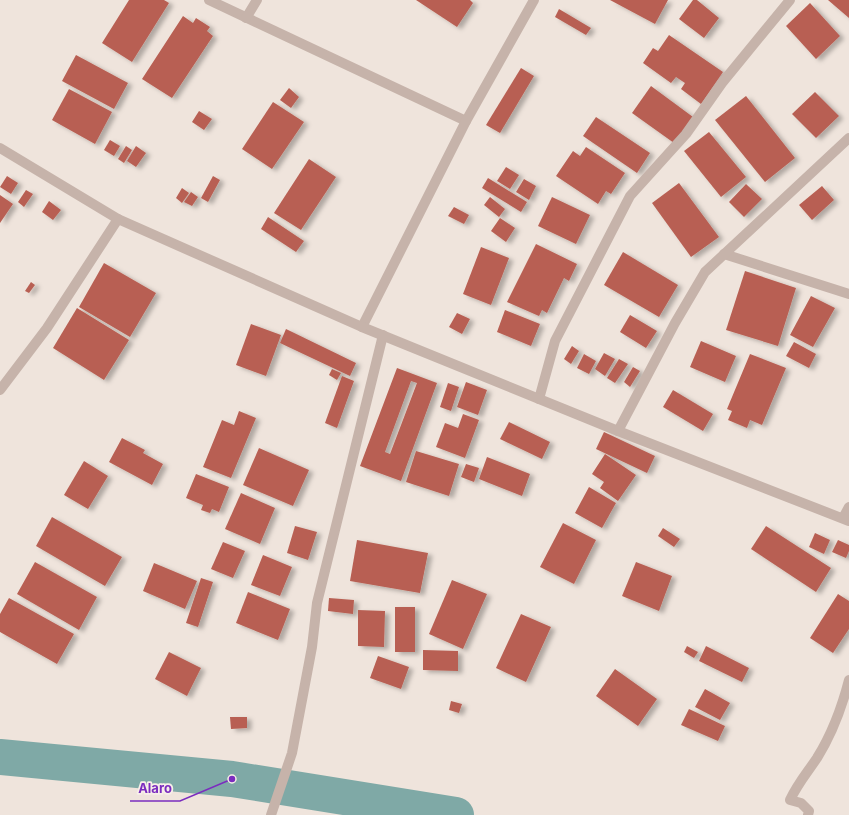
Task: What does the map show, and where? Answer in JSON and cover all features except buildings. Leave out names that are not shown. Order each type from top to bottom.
[{"type":"street","points":[[208,0],[466,121]]},
{"type":"street","points":[[246,18],[257,0]]},
{"type":"street","points":[[362,327],[466,121],[534,0]]},
{"type":"street","points":[[539,399],[555,341],[630,196],[686,134],[722,83],[790,0]]},
{"type":"street","points":[[618,431],[675,323],[705,272],[849,138]]},
{"type":"street","points":[[0,148],[118,219],[362,327],[618,431],[846,519],[849,507]]},
{"type":"street","points":[[0,390],[47,328],[118,219]]},
{"type":"street","points":[[724,254],[849,294]]},
{"type":"street","points":[[271,815],[292,753],[312,647],[317,603],[383,335]]},
{"type":"street","points":[[808,815],[809,811],[800,803],[790,800],[799,782],[816,758],[830,731],[843,704],[849,680]]},
{"type":"waterway","points":[[0,757],[232,779],[456,815]]},
{"type":"place","name":"Alaro","points":[[232,779]]}]
